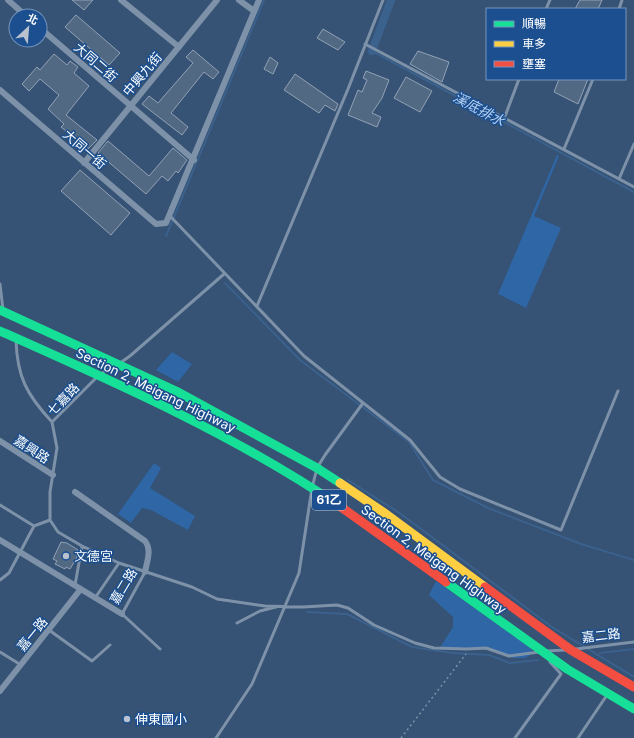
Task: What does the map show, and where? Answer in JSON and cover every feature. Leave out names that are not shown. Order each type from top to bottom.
[{"type":"main road","name":"Section 2, Meigang Highway","points":[[2,311],[119,363],[217,412],[317,468],[386,514],[571,650],[634,687]]},
{"type":"main road","name":"Section 2, Meigang Highway","points":[[0,331],[99,375],[208,429],[312,488],[371,528],[541,652],[607,695],[634,709]]},
{"type":"street","points":[[8,0],[17,8]]},
{"type":"street","points":[[121,0],[179,47]]},
{"type":"street","name":"中興九街","points":[[84,163],[129,106],[218,0]]},
{"type":"street","points":[[240,0],[254,11]]},
{"type":"street","points":[[170,216],[259,0]]},
{"type":"street","name":"大同二街","points":[[48,35],[129,106],[194,160]]},
{"type":"street","name":"大同一街","points":[[0,90],[156,224],[166,223],[170,216]]},
{"type":"street","name":"嘉興路","points":[[0,441],[53,475]]},
{"type":"street","name":"嘉二路","points":[[75,492],[145,541],[149,546],[145,572]]},
{"type":"street","name":"嘉二路","points":[[0,540],[94,599],[122,614]]},
{"type":"street","name":"嘉一路","points":[[0,691],[49,630],[77,588]]},
{"type":"lane","points":[[257,306],[383,0]]},
{"type":"lane","points":[[365,44],[634,187]]},
{"type":"lane","points":[[504,119],[519,80]]},
{"type":"lane","points":[[564,149],[593,80]]},
{"type":"lane","points":[[619,179],[634,144]]},
{"type":"lane","points":[[170,216],[304,356],[410,440],[440,477],[460,490],[562,530],[618,391]]},
{"type":"lane","name":"七嘉路","points":[[50,520],[50,492],[57,448],[52,422],[99,375],[130,356],[224,274]]},
{"type":"lane","points":[[0,284],[2,311]]},
{"type":"lane","points":[[16,338],[17,357],[24,385],[35,404],[52,422]]},
{"type":"lane","points":[[216,738],[252,684],[299,573],[312,488],[317,468],[363,403]]},
{"type":"lane","points":[[0,505],[34,526]]},
{"type":"lane","points":[[0,580],[9,573],[34,526],[50,520],[58,532],[82,546],[119,563],[192,587],[217,599],[278,606]]},
{"type":"lane","points":[[77,588],[82,546]]},
{"type":"lane","points":[[94,599],[119,563]]},
{"type":"lane","name":"嘉二路","points":[[122,614],[145,572]]},
{"type":"lane","name":"嘉二路","points":[[278,606],[286,605],[303,607],[337,605],[348,608],[374,625],[415,643],[434,648],[486,648],[509,656],[634,642]]},
{"type":"lane","points":[[237,623],[260,611],[278,606]]},
{"type":"lane","points":[[122,614],[160,649]]},
{"type":"lane","points":[[49,630],[92,662],[110,645]]},
{"type":"lane","points":[[0,652],[21,665]]},
{"type":"lane","points":[[515,738],[561,674],[541,652]]},
{"type":"lane","points":[[578,738],[607,695]]},
{"type":"path","points":[[401,738],[466,657]]},
{"type":"shaded area","points":[[557,155],[559,156],[534,216],[561,228],[526,308],[498,294]]},
{"type":"shaded area","points":[[172,352],[192,364],[178,382],[156,370]]},
{"type":"shaded area","points":[[154,463],[161,468],[150,488],[195,516],[188,530],[151,510],[142,508],[131,523],[118,514]]},
{"type":"shaded area","points":[[436,581],[528,646],[532,650],[532,654],[525,658],[513,658],[490,650],[439,649],[453,627],[453,617],[429,595]]},
{"type":"building","points":[[72,0],[93,0],[84,10]]},
{"type":"building","points":[[580,0],[602,0],[598,8],[576,8]]},
{"type":"building","points":[[76,15],[120,53],[109,65],[65,27]]},
{"type":"building","points":[[323,29],[345,42],[338,50],[317,38]]},
{"type":"building","points":[[193,50],[219,72],[213,79],[204,72],[171,113],[188,127],[182,135],[142,104],[149,96],[158,103],[193,63],[186,57]]},
{"type":"building","points":[[418,51],[449,62],[442,82],[410,64]]},
{"type":"building","points":[[54,54],[67,65],[70,61],[78,67],[74,73],[89,86],[66,115],[97,140],[88,149],[61,127],[64,124],[48,109],[59,95],[40,79],[29,91],[22,84],[37,67],[40,70]]},
{"type":"building","points":[[270,57],[278,63],[273,74],[264,69]]},
{"type":"building","points":[[366,71],[389,80],[382,98],[372,113],[381,117],[377,127],[348,115],[358,90],[362,92],[367,80],[363,78]]},
{"type":"building","points":[[295,74],[338,104],[335,111],[325,105],[319,113],[284,90]]},
{"type":"building","points":[[406,77],[432,91],[420,112],[394,98]]},
{"type":"building","points":[[559,80],[588,80],[578,104],[554,92]]},
{"type":"building","points":[[108,141],[149,176],[173,148],[187,160],[178,173],[176,171],[168,181],[162,176],[146,194],[98,153]]},
{"type":"building","points":[[80,170],[130,213],[111,235],[61,191]]},
{"type":"building","name":"文德宮","points":[[61,542],[67,543],[78,550],[77,557],[70,569],[66,567],[65,569],[55,564],[57,561],[53,559]]},
{"type":"waterway","points":[[166,236],[264,0]]},
{"type":"waterway","name":"溪底排水","points":[[372,51],[391,0]]},
{"type":"waterway","name":"溪底排水","points":[[372,51],[634,192]]},
{"type":"waterway","points":[[225,283],[300,360],[409,442],[433,480],[488,508],[581,544],[634,560]]},
{"type":"waterway","points":[[348,480],[401,514],[552,627],[634,677]]},
{"type":"waterway","points":[[307,612],[347,614],[412,647],[453,653],[489,655],[510,663],[538,660]]},
{"type":"waterway","points":[[600,653],[634,649]]},
{"type":"traffic: fast","points":[[0,310],[176,391],[317,468],[340,483]]},
{"type":"traffic: fast","points":[[0,331],[88,370],[217,433],[301,481],[341,507]]},
{"type":"traffic: fast","points":[[446,582],[567,669],[634,709]]},
{"type":"traffic: slow","points":[[340,483],[386,514],[485,587]]},
{"type":"traffic: jam","points":[[341,507],[446,582]]},
{"type":"traffic: jam","points":[[485,587],[571,650],[634,687]]},
{"type":"place","name":"文德宮","points":[[66,556]]},
{"type":"place","name":"伸東國小","points":[[127,719]]}]
